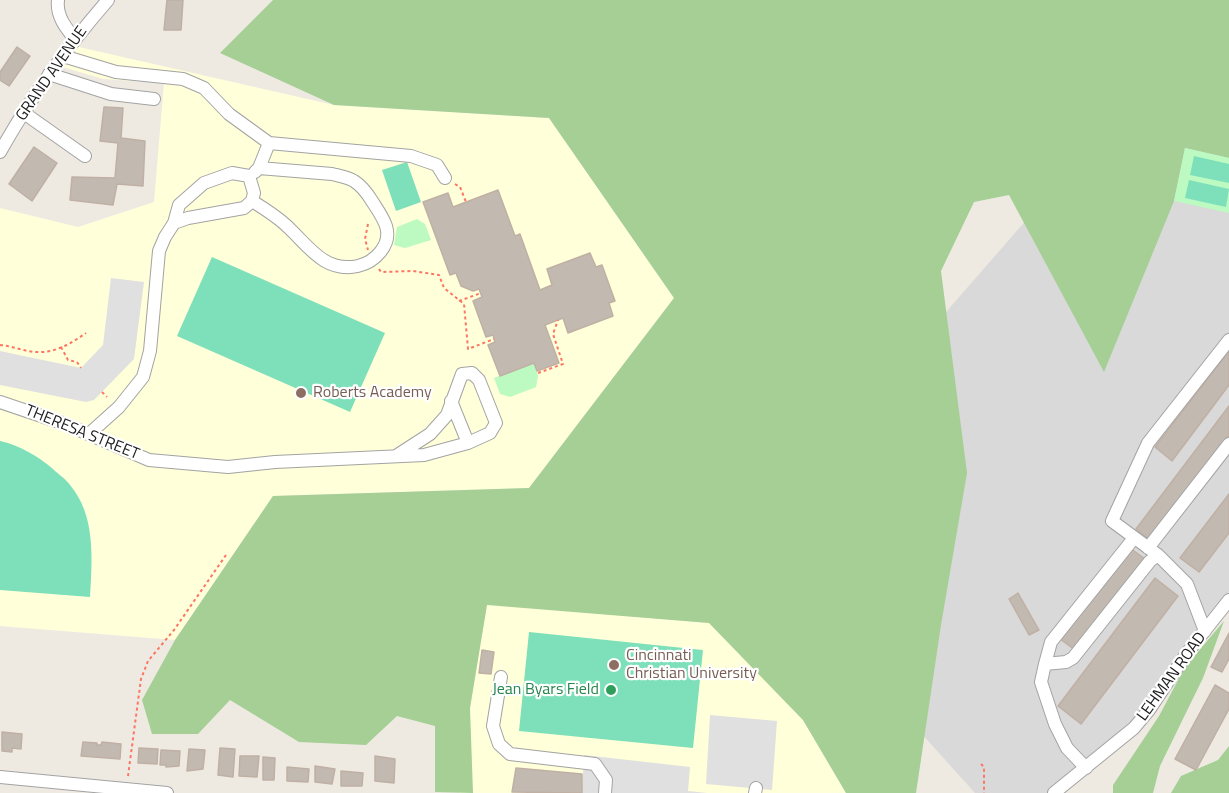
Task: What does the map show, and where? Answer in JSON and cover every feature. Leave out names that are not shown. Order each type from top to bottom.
[{"type":"street","points":[[58,0],[57,6],[62,23],[75,39]]},
{"type":"street","name":"GRAND AVENUE","points":[[0,152],[49,75],[75,39],[108,0]]},
{"type":"street","points":[[63,56],[116,72],[183,79],[204,88],[229,114],[269,143],[411,156],[436,165],[445,178]]},
{"type":"street","points":[[49,75],[111,94],[154,99]]},
{"type":"street","points":[[24,113],[85,156]]},
{"type":"street","points":[[89,434],[119,407],[143,377],[150,351],[159,251],[174,223],[179,205],[204,183],[232,173],[249,176],[260,168],[269,143]]},
{"type":"street","points":[[252,201],[272,213],[290,228],[314,254],[327,264],[340,267],[357,266],[373,261],[383,248],[387,237],[387,227],[382,215],[365,189],[344,176],[260,168]]},
{"type":"street","points":[[174,223],[188,218],[244,208],[252,201],[254,193],[249,176]]},
{"type":"street","points":[[1204,631],[1187,584],[1153,552],[1112,521],[1148,443],[1229,339]]},
{"type":"street","name":"THERESA STREET","points":[[0,402],[89,434],[149,460],[228,467],[275,462],[424,455],[468,443],[490,433],[496,423],[479,380],[472,373],[462,374],[451,401]]},
{"type":"street","points":[[451,401],[468,443]]},
{"type":"street","points":[[396,456],[430,434],[447,415],[451,401]]},
{"type":"street","points":[[1045,664],[1066,662],[1073,658],[1150,561],[1153,552],[1229,444]]},
{"type":"street","points":[[1086,768],[1067,748],[1055,724],[1041,682],[1051,642],[1134,538]]},
{"type":"street","name":"LEHMAN ROAD","points":[[1054,793],[1134,728],[1229,600]]},
{"type":"street","points":[[501,677],[493,726],[499,744],[510,754],[595,764],[606,780],[605,793]]},
{"type":"street","points":[[0,777],[167,793]]},
{"type":"path","points":[[445,178],[460,187],[466,202]]},
{"type":"path","points":[[368,224],[365,239],[369,252]]},
{"type":"path","points":[[375,264],[381,272],[413,271],[439,275],[444,288],[464,304],[468,349],[494,339]]},
{"type":"path","points":[[459,301],[481,293]]},
{"type":"path","points":[[538,374],[563,364],[553,334],[558,320]]},
{"type":"path","points":[[0,345],[38,352],[74,342],[86,333]]},
{"type":"path","points":[[61,347],[68,360],[77,362],[81,368]]},
{"type":"path","points":[[102,392],[107,397]]},
{"type":"path","points":[[128,780],[141,680],[148,661],[174,630],[226,555]]},
{"type":"path","points":[[981,764],[984,767],[984,793]]},
{"type":"shaded area","name":"Roberts Academy","points":[[70,45],[334,105],[549,118],[674,298],[529,488],[273,496],[175,640],[0,626],[0,208],[78,227],[154,202],[164,83],[103,79],[56,65]]},
{"type":"shaded area","points":[[1229,120],[1229,600],[1149,710],[1054,793],[975,793],[747,540],[1049,194]]},
{"type":"shaded area","points":[[111,278],[144,282],[134,359],[94,400],[86,402],[0,385],[0,351],[81,368],[103,345]]},
{"type":"shaded area","name":"Cincinnati Christian University","points":[[487,604],[709,623],[803,720],[846,793],[459,793]]},
{"type":"shaded area","points":[[710,715],[777,721],[772,790],[706,784]]},
{"type":"shaded area","points":[[584,755],[690,767],[688,791],[707,793],[582,793]]},
{"type":"green space","points":[[273,0],[1229,0],[1229,158],[1185,148],[1174,201],[1104,372],[1009,195],[974,202],[941,271],[967,473],[916,793],[846,793],[803,720],[709,623],[487,605],[470,708],[473,793],[435,792],[435,726],[397,716],[366,745],[299,742],[230,700],[198,734],[152,734],[142,700],[175,640],[273,496],[529,488],[674,298],[549,118],[334,105],[220,53]]},
{"type":"green space","points":[[1185,148],[1229,158],[1229,213],[1174,201]]},
{"type":"green space","points":[[1194,156],[1229,164],[1229,183],[1190,175]]},
{"type":"green space","points":[[407,162],[421,202],[396,211],[382,170]]},
{"type":"green space","points":[[1189,180],[1229,189],[1226,207],[1185,198]]},
{"type":"green space","points":[[417,219],[425,224],[431,240],[405,248],[394,245],[397,227]]},
{"type":"green space","points":[[212,257],[385,333],[350,412],[177,336]]},
{"type":"green space","points":[[534,363],[538,376],[536,387],[510,397],[500,394],[494,378]]},
{"type":"green space","points":[[0,441],[21,448],[41,460],[66,481],[78,497],[84,510],[90,538],[90,597],[0,590]]},
{"type":"green space","points":[[1224,621],[1203,678],[1160,766],[1153,793],[1113,793],[1113,785],[1159,716],[1185,667]]},
{"type":"green space","name":"Jean Byars Field","points":[[529,632],[703,650],[693,748],[519,731]]},
{"type":"green space","points":[[1229,746],[1229,793],[1171,793],[1181,776],[1218,760]]},
{"type":"building","points":[[167,0],[183,0],[181,30],[164,30]]},
{"type":"building","points":[[17,47],[30,56],[9,86],[0,80],[0,72]]},
{"type":"building","points":[[104,107],[123,108],[121,138],[145,141],[143,186],[117,184],[113,205],[70,200],[72,177],[115,178],[118,143],[100,141]]},
{"type":"building","points":[[34,147],[57,163],[32,201],[9,184]]},
{"type":"building","points":[[498,190],[515,236],[520,234],[540,290],[552,285],[547,269],[590,253],[596,267],[602,265],[615,301],[609,303],[613,316],[568,333],[563,318],[545,325],[559,363],[537,371],[534,363],[500,376],[488,345],[495,342],[493,335],[486,337],[473,301],[482,297],[479,289],[473,291],[461,286],[456,273],[450,275],[423,202],[448,193],[453,207]]},
{"type":"building","points":[[1229,351],[1229,385],[1172,461],[1155,447]]},
{"type":"building","points":[[1229,406],[1229,440],[1151,541],[1136,529]]},
{"type":"building","points":[[1229,494],[1229,533],[1199,572],[1180,558]]},
{"type":"building","points":[[1130,548],[1145,559],[1075,650],[1060,639]]},
{"type":"building","points":[[1155,578],[1178,596],[1081,724],[1058,706]]},
{"type":"building","points":[[1018,593],[1039,630],[1029,635],[1009,599]]},
{"type":"building","points":[[1229,633],[1229,659],[1222,672],[1211,667]]},
{"type":"building","points":[[482,650],[494,652],[491,674],[479,673]]},
{"type":"building","points":[[1215,685],[1229,693],[1229,709],[1196,770],[1175,759]]},
{"type":"building","points":[[2,732],[22,734],[21,749],[12,748],[12,752],[2,751]]},
{"type":"building","points":[[83,742],[97,743],[97,745],[101,745],[102,742],[121,744],[120,759],[81,756]]},
{"type":"building","points":[[139,748],[158,749],[157,764],[138,763]]},
{"type":"building","points":[[220,748],[235,749],[233,777],[218,775]]},
{"type":"building","points":[[189,749],[205,750],[203,769],[187,771]]},
{"type":"building","points":[[161,750],[180,751],[179,766],[160,765]]},
{"type":"building","points":[[240,756],[259,756],[257,777],[239,776]]},
{"type":"building","points":[[375,756],[395,759],[394,783],[375,781]]},
{"type":"building","points":[[263,757],[275,758],[274,780],[263,780]]},
{"type":"building","points":[[315,766],[335,769],[332,784],[315,782]]},
{"type":"building","points":[[287,767],[309,769],[308,782],[287,781]]},
{"type":"building","points":[[516,768],[582,774],[582,793],[512,792]]},
{"type":"building","points":[[341,771],[363,773],[362,786],[341,786]]},
{"type":"place","name":"Roberts Academy","points":[[301,393]]},
{"type":"place","name":"Cincinnati Christian University","points":[[614,665]]},
{"type":"place","name":"Jean Byars Field","points":[[611,690]]}]
